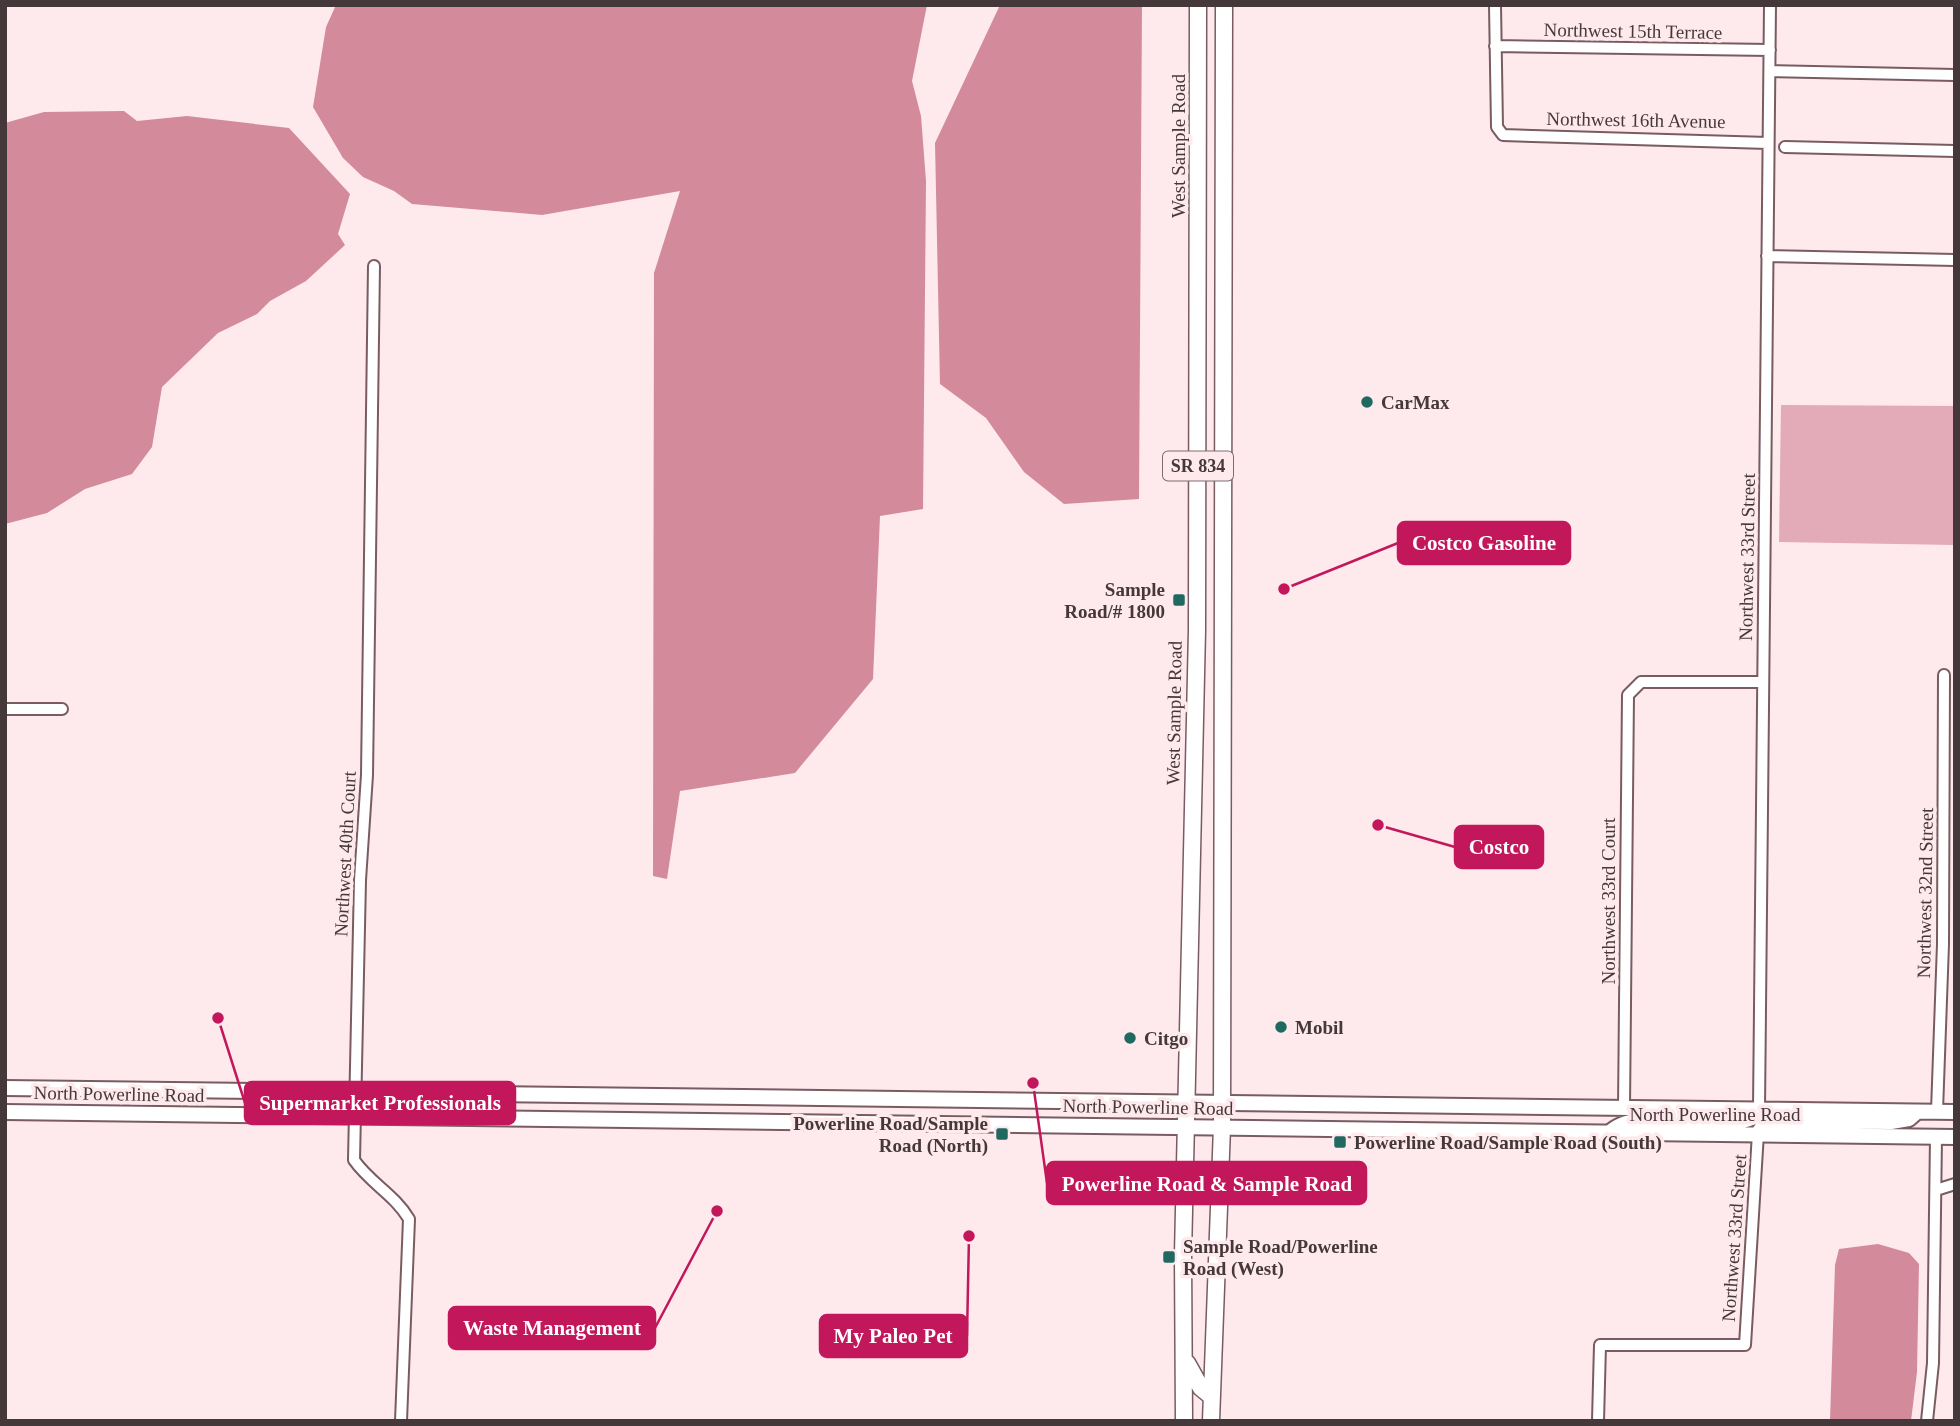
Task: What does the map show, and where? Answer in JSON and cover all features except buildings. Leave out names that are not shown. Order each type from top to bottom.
[{"type":"main road","name":"West Sample Road","points":[[1184,1421],[1187,1102],[1197,629],[1198,5]]},
{"type":"main road","name":"SR 834","points":[[1209,1421],[1222,1127],[1224,5]]},
{"type":"main road","name":"North Powerline Road","points":[[5,1088],[1955,1112]]},
{"type":"main road","points":[[626,1097],[645,1107],[656,1120],[667,1107],[685,1098]]},
{"type":"main road","points":[[906,1124],[924,1114],[935,1100]]},
{"type":"main road","points":[[1465,1130],[1497,1106]]},
{"type":"main road","points":[[1609,1133],[1617,1125],[1638,1121],[1735,1123],[1754,1117],[1759,1109]]},
{"type":"main road","points":[[1758,1133],[1765,1123],[1772,1121],[1891,1122],[1909,1119],[1919,1111]]},
{"type":"main road","name":"North Powerline Road","points":[[5,1112],[1955,1137]]},
{"type":"main road","points":[[1184,1358],[1201,1388],[1212,1397]]},
{"type":"main road","points":[[1184,1392],[1209,1421]]},
{"type":"street","points":[[1495,5],[1495,46]]},
{"type":"street","name":"Northwest 33rd Street","points":[[1759,1109],[1770,5]]},
{"type":"street","name":"Northwest 15th Terrace","points":[[1495,46],[1770,50]]},
{"type":"street","name":"Northwest 16th Avenue","points":[[1495,46],[1497,127],[1503,135],[1768,143]]},
{"type":"street","points":[[1770,71],[1955,75]]},
{"type":"street","points":[[1785,147],[1955,150]]},
{"type":"street","points":[[1767,256],[1955,260]]},
{"type":"street","name":"Northwest 40th Court","points":[[374,266],[367,775],[360,880],[354,1160],[364,1175],[398,1200],[409,1219],[401,1421]]},
{"type":"street","name":"Northwest 32nd Street","points":[[1937,1111],[1943,944],[1944,675]]},
{"type":"street","name":"Northwest 33rd Court","points":[[1624,1108],[1628,695],[1642,682],[1763,682]]},
{"type":"street","points":[[5,709],[62,709]]},
{"type":"street","points":[[1943,944],[1955,943]]},
{"type":"street","name":"Northwest 33rd Street","points":[[1598,1421],[1600,1345],[1745,1345],[1758,1133]]},
{"type":"street","points":[[1927,1421],[1933,1363],[1936,1137]]},
{"type":"street","points":[[1936,1190],[1955,1184]]},
{"type":"shaded area","points":[[336,5],[927,5],[912,81],[921,116],[926,181],[923,509],[880,516],[873,679],[795,773],[680,791],[667,879],[653,876],[654,273],[680,191],[542,215],[412,204],[394,191],[363,177],[343,158],[313,107],[326,27]]},
{"type":"shaded area","points":[[1000,5],[1142,5],[1139,499],[1064,504],[1024,472],[986,418],[940,384],[935,143]]},
{"type":"shaded area","points":[[124,111],[137,121],[187,116],[289,128],[350,194],[338,234],[345,245],[306,281],[270,301],[257,314],[218,333],[162,387],[152,447],[132,474],[85,489],[47,513],[5,524],[5,123],[44,112]]},
{"type":"shaded area","points":[[1781,405],[1955,406],[1955,545],[1779,542]]},
{"type":"shaded area","points":[[1878,1244],[1909,1253],[1919,1264],[1917,1372],[1911,1421],[1830,1421],[1835,1265],[1839,1249]]},
{"type":"place","name":"CarMax","points":[[1367,402]]},
{"type":"place","name":"Costco Gasoline","points":[[1284,589]]},
{"type":"place","name":"Sample Road/# 1800","points":[[1179,600]]},
{"type":"place","name":"Costco","points":[[1378,825]]},
{"type":"place","name":"Supermarket Professionals","points":[[218,1018]]},
{"type":"place","name":"Mobil","points":[[1281,1027]]},
{"type":"place","name":"Citgo","points":[[1130,1038]]},
{"type":"place","name":"Powerline Road & Sample Road","points":[[1033,1083]]},
{"type":"place","name":"Powerline Road/Sample Road (North)","points":[[1002,1134]]},
{"type":"place","name":"Powerline Road/Sample Road (South)","points":[[1340,1142]]},
{"type":"place","name":"Waste Management","points":[[717,1211]]},
{"type":"place","name":"My Paleo Pet","points":[[969,1236]]},
{"type":"place","name":"Sample Road/Powerline Road (West)","points":[[1169,1257]]}]
